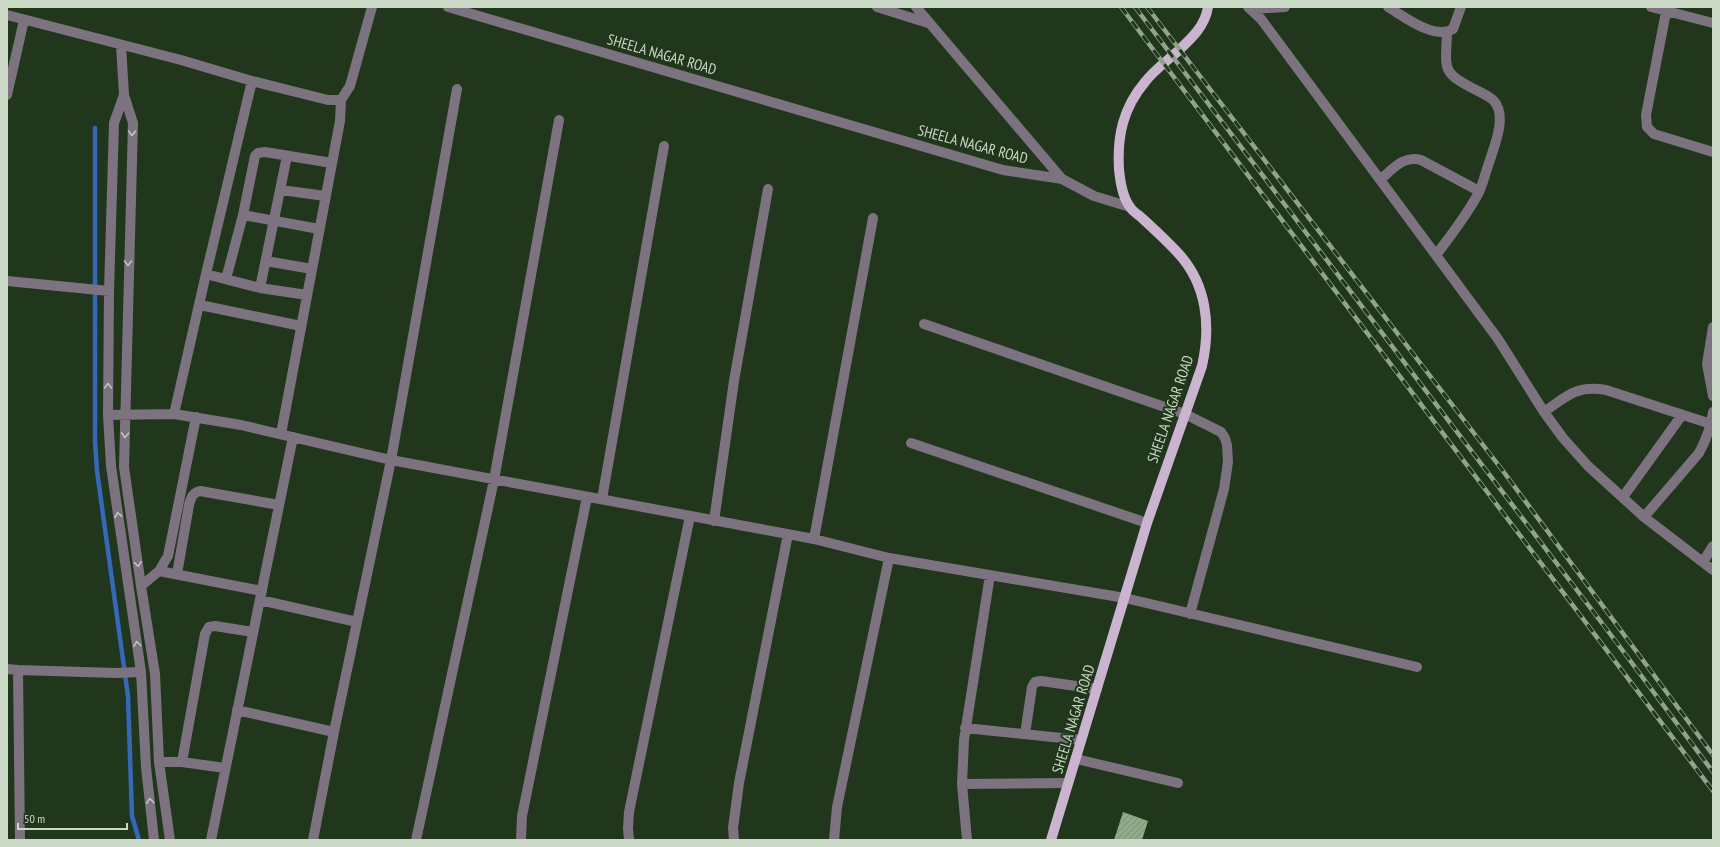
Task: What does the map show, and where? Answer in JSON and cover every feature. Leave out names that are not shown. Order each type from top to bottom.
[{"type":"main road","points":[[1130,207],[1123,189],[1119,170],[1120,127],[1128,107],[1145,81],[1194,36],[1206,19],[1208,7]]},
{"type":"main road","name":"SHEELA NAGAR ROAD","points":[[1051,840],[1147,523],[1206,352],[1207,313],[1203,296],[1195,278],[1179,254],[1130,207]]},
{"type":"street","points":[[281,434],[340,121],[341,100],[346,95],[350,86],[372,7]]},
{"type":"street","name":"SHEELA NAGAR ROAD","points":[[448,7],[1003,170],[1062,179],[1094,196],[1130,207]]},
{"type":"street","points":[[877,7],[928,23]]},
{"type":"street","points":[[916,7],[928,23],[1062,179]]},
{"type":"street","points":[[1250,8],[1285,7]]},
{"type":"street","points":[[1388,7],[1429,30],[1437,32],[1447,32],[1453,29],[1458,18],[1460,7]]},
{"type":"street","points":[[1651,7],[1666,9],[1713,23]]},
{"type":"street","points":[[1250,8],[1261,19],[1510,355],[1544,412],[1563,438],[1588,466],[1644,517],[1713,570]]},
{"type":"street","points":[[1666,9],[1646,115],[1647,127],[1654,134],[1713,152]]},
{"type":"street","points":[[7,15],[181,60],[252,81],[328,100],[341,100]]},
{"type":"street","points":[[7,95],[24,20]]},
{"type":"street","points":[[1436,255],[1479,191],[1498,136],[1499,112],[1495,102],[1487,96],[1458,81],[1449,73],[1446,65],[1447,32]]},
{"type":"street","points":[[121,45],[124,95],[133,123],[124,467],[155,674],[159,762],[170,840]]},
{"type":"street","points":[[174,414],[252,81]]},
{"type":"street","points":[[313,840],[334,732],[392,460],[458,89]]},
{"type":"street","points":[[124,95],[114,123],[99,290],[111,466],[141,672],[146,767],[154,840]]},
{"type":"street","points":[[416,840],[494,480],[558,120]]},
{"type":"street","points":[[602,499],[664,146]]},
{"type":"street","points":[[226,279],[243,214],[255,156],[258,153],[264,152],[332,163]]},
{"type":"street","points":[[260,288],[287,156]]},
{"type":"street","points":[[1380,180],[1404,160],[1414,158],[1421,160],[1479,191]]},
{"type":"street","points":[[714,521],[734,381],[768,189]]},
{"type":"street","points":[[281,190],[325,196]]},
{"type":"street","points":[[243,214],[319,230]]},
{"type":"street","points":[[814,539],[873,218]]},
{"type":"street","points":[[266,261],[312,269]]},
{"type":"street","points":[[206,274],[260,288],[307,295]]},
{"type":"street","points":[[7,281],[99,290]]},
{"type":"street","points":[[200,305],[301,326]]},
{"type":"street","points":[[924,324],[1185,414],[1221,432],[1227,445],[1228,462],[1224,489],[1190,614]]},
{"type":"street","points":[[1713,327],[1707,364],[1713,396]]},
{"type":"street","points":[[1544,412],[1568,395],[1580,389],[1593,388],[1606,390],[1711,424]]},
{"type":"street","points":[[1644,517],[1699,452],[1704,444],[1711,424],[1713,412]]},
{"type":"street","points":[[108,415],[174,414],[196,417],[281,434],[392,460],[814,539],[889,558],[1125,598],[1416,667]]},
{"type":"street","points":[[1623,497],[1682,415]]},
{"type":"street","points":[[141,586],[159,571],[168,556],[196,417]]},
{"type":"street","points":[[211,840],[293,437]]},
{"type":"street","points":[[911,443],[1147,523]]},
{"type":"street","points":[[177,574],[189,506],[192,495],[196,492],[200,491],[279,505]]},
{"type":"street","points":[[521,840],[522,816],[587,497]]},
{"type":"street","points":[[628,840],[629,812],[690,516]]},
{"type":"street","points":[[734,840],[733,828],[739,783],[788,534]]},
{"type":"street","points":[[1703,562],[1713,546]]},
{"type":"street","points":[[834,840],[834,826],[837,807],[889,558]]},
{"type":"street","points":[[159,571],[177,574],[261,595],[357,622]]},
{"type":"street","points":[[967,840],[962,784],[965,728],[990,575]]},
{"type":"street","points":[[182,762],[205,634],[209,628],[215,626],[253,632]]},
{"type":"street","points":[[7,669],[121,673],[141,672]]},
{"type":"street","points":[[18,670],[20,840]]},
{"type":"street","points":[[1025,734],[1032,687],[1035,682],[1041,681],[1097,690]]},
{"type":"street","points":[[237,710],[334,732]]},
{"type":"street","points":[[965,728],[1082,740]]},
{"type":"street","points":[[1076,759],[1178,783]]},
{"type":"street","points":[[159,762],[182,762],[225,768]]},
{"type":"street","points":[[962,784],[1068,783]]},
{"type":"building","points":[[1123,812],[1148,821],[1142,840],[1114,840]]},
{"type":"waterway","points":[[95,128],[95,441],[97,471],[128,696],[132,816],[139,840]]},
{"type":"railway","points":[[1121,7],[1713,791]]},
{"type":"railway","points":[[1135,7],[1713,772]]},
{"type":"railway","points":[[1147,7],[1503,471],[1713,755]]}]
